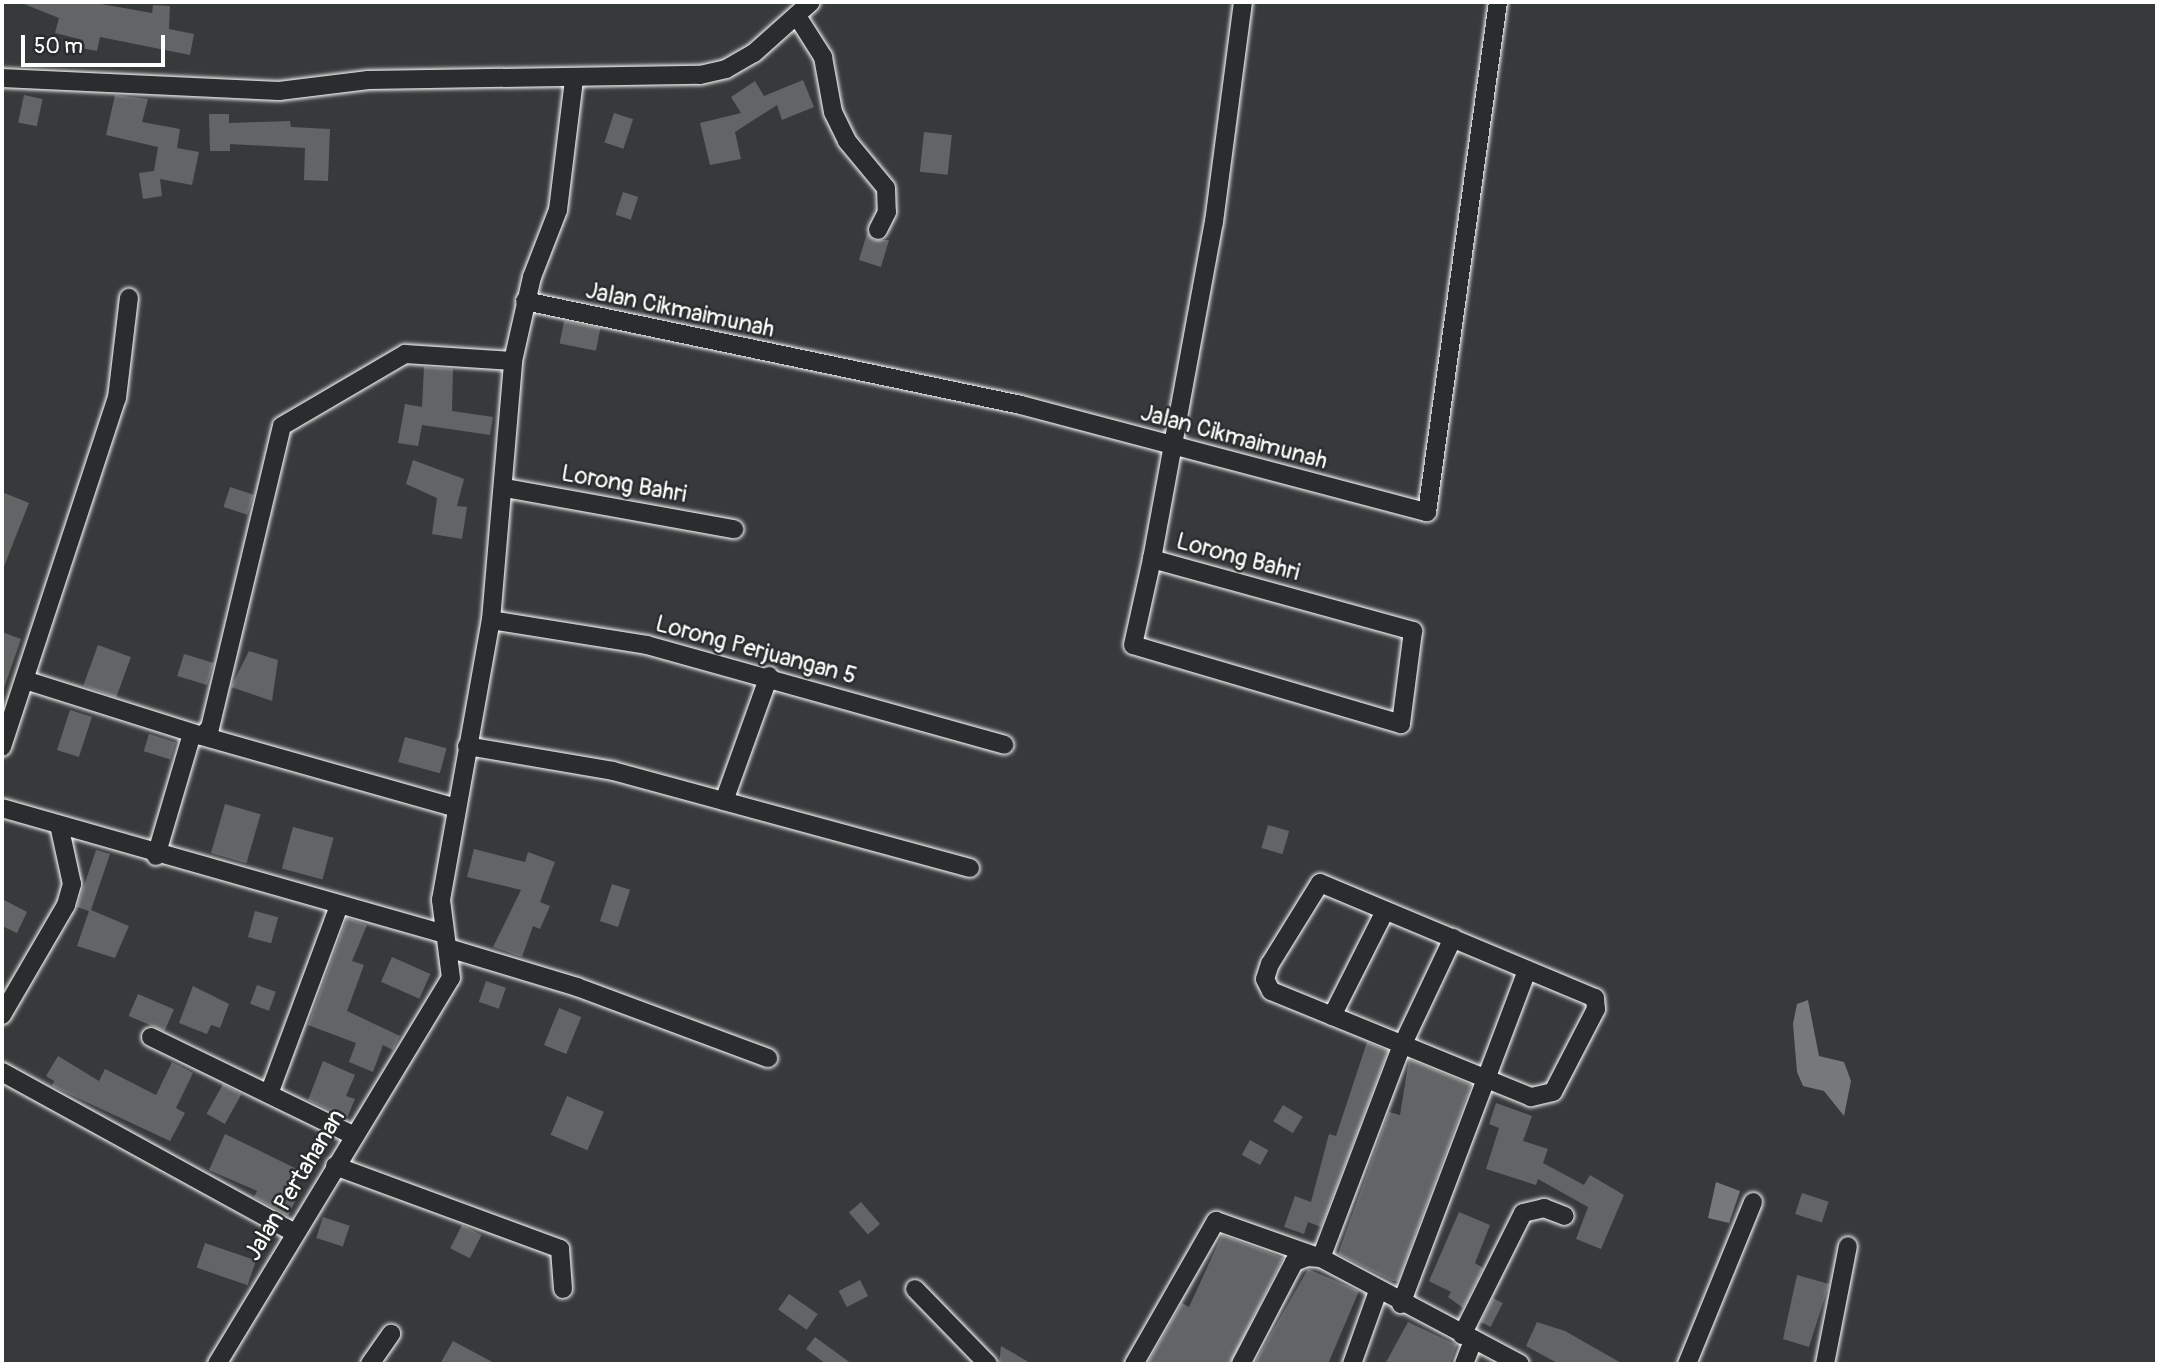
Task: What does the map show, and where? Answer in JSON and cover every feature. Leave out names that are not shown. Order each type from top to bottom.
[{"type":"street","points":[[2,78],[279,90],[368,80],[574,79],[726,69],[811,2]]},
{"type":"street","points":[[1152,559],[1168,446],[1214,222],[1243,2]]},
{"type":"street","name":"Jalan Cikmaimunah","points":[[525,302],[1021,405],[1168,446],[1427,512],[1497,2]]},
{"type":"street","points":[[796,16],[823,57],[833,112],[847,141],[886,188],[887,212],[878,230]]},
{"type":"street","name":"Jalan Pertahanan","points":[[217,1364],[353,1135],[451,978],[441,900],[491,620],[505,488],[513,361],[525,302],[558,210],[574,79]]},
{"type":"street","points":[[2,747],[28,681],[117,398],[129,298]]},
{"type":"street","points":[[156,856],[196,736],[210,728],[282,426],[405,354],[513,361]]},
{"type":"street","name":"Lorong Bahri","points":[[505,488],[734,528]]},
{"type":"street","name":"Lorong Bahri","points":[[1152,559],[1413,631],[1401,724],[1133,645],[1152,559]]},
{"type":"street","name":"Lorong Perjuangan 5","points":[[491,620],[647,645],[769,676],[1003,745]]},
{"type":"street","points":[[724,801],[769,676]]},
{"type":"street","points":[[28,681],[196,736],[457,808]]},
{"type":"street","points":[[467,746],[612,771],[970,868]]},
{"type":"street","points":[[2,808],[156,856],[340,906],[577,987],[768,1058]]},
{"type":"street","points":[[2,1015],[66,905],[72,884],[59,825]]},
{"type":"street","points":[[1320,883],[1385,911],[1591,995],[1596,1009],[1549,1095],[1531,1097],[1481,1079],[1271,991],[1265,979],[1273,957],[1320,883]]},
{"type":"street","points":[[269,1094],[340,906]]},
{"type":"street","points":[[1332,1016],[1385,911]]},
{"type":"street","points":[[1321,1258],[1402,1045],[1453,938]]},
{"type":"street","points":[[1401,1304],[1481,1079],[1527,970]]},
{"type":"street","points":[[151,1037],[353,1135]]},
{"type":"street","points":[[2,1072],[295,1233]]},
{"type":"street","points":[[335,1166],[560,1249],[563,1289]]},
{"type":"street","points":[[1687,1364],[1753,1202]]},
{"type":"street","points":[[1464,1364],[1468,1338],[1523,1213],[1544,1208],[1565,1216]]},
{"type":"street","points":[[1134,1364],[1216,1221],[1321,1258],[1401,1304],[1520,1364]]},
{"type":"street","points":[[1825,1364],[1848,1246]]},
{"type":"street","points":[[1241,1364],[1294,1262],[1321,1258]]},
{"type":"street","points":[[915,1289],[988,1364]]},
{"type":"street","points":[[1352,1364],[1378,1291]]},
{"type":"street","points":[[370,1364],[391,1334]]},
{"type":"shaded area","points":[[1808,1000],[1819,1056],[1844,1062],[1851,1081],[1844,1116],[1824,1091],[1803,1086],[1797,1072],[1793,1024],[1797,1004]]},
{"type":"shaded area","points":[[1716,1182],[1740,1191],[1729,1223],[1708,1218]]},
{"type":"building","points":[[19,2],[90,2],[152,13],[153,5],[170,6],[169,29],[194,34],[190,55],[100,37],[97,51],[81,48],[83,40],[55,33],[59,18]]},
{"type":"building","points":[[803,80],[814,107],[782,120],[777,105],[735,132],[741,159],[710,165],[700,123],[741,113],[731,97],[755,81],[764,96]]},
{"type":"building","points":[[24,95],[43,99],[37,126],[18,122]]},
{"type":"building","points":[[115,95],[148,99],[142,122],[180,129],[177,148],[199,152],[192,185],[160,179],[162,196],[143,199],[139,173],[154,171],[158,147],[106,135]]},
{"type":"building","points":[[614,113],[633,119],[623,149],[604,142]]},
{"type":"building","points":[[209,114],[229,114],[229,123],[290,121],[291,127],[330,129],[328,181],[304,180],[305,148],[230,144],[230,151],[210,151]]},
{"type":"building","points":[[924,132],[952,135],[948,175],[920,172]]},
{"type":"building","points":[[623,192],[638,197],[631,220],[616,215]]},
{"type":"building","points":[[867,233],[874,240],[889,240],[881,267],[859,260]]},
{"type":"building","points":[[564,321],[600,328],[596,351],[560,344]]},
{"type":"building","points":[[424,367],[453,369],[452,411],[493,417],[490,435],[422,425],[418,446],[398,443],[405,404],[422,407]]},
{"type":"building","points":[[413,460],[464,479],[457,506],[467,507],[462,539],[432,534],[437,498],[406,484]]},
{"type":"building","points":[[230,487],[254,495],[247,515],[224,507]]},
{"type":"building","points":[[2,492],[29,503],[3,569],[2,569]]},
{"type":"building","points":[[2,632],[21,639],[4,688],[2,688]]},
{"type":"building","points":[[98,645],[131,657],[116,697],[83,685]]},
{"type":"building","points":[[249,651],[278,660],[272,701],[231,687]]},
{"type":"building","points":[[184,654],[214,663],[207,685],[177,676]]},
{"type":"building","points":[[70,710],[92,717],[79,757],[57,750]]},
{"type":"building","points":[[149,734],[176,742],[171,759],[144,751]]},
{"type":"building","points":[[405,737],[447,748],[440,773],[398,762]]},
{"type":"building","points":[[225,804],[261,814],[247,863],[211,853]]},
{"type":"building","points":[[1268,825],[1289,831],[1283,854],[1261,848]]},
{"type":"building","points":[[293,827],[334,838],[322,879],[282,869]]},
{"type":"building","points":[[474,849],[525,862],[528,852],[555,862],[540,902],[550,906],[540,929],[533,926],[522,957],[493,947],[521,890],[467,877]]},
{"type":"building","points":[[96,850],[110,854],[91,910],[129,926],[115,958],[77,946],[89,911],[77,907]]},
{"type":"building","points":[[612,884],[630,890],[618,927],[600,921]]},
{"type":"building","points":[[2,899],[27,912],[17,933],[2,926]]},
{"type":"building","points":[[255,911],[278,917],[271,943],[248,937]]},
{"type":"building","points":[[347,918],[367,925],[352,961],[364,965],[347,1011],[400,1036],[393,1050],[383,1045],[373,1072],[349,1062],[356,1043],[308,1025]]},
{"type":"building","points":[[392,957],[430,974],[419,999],[381,982]]},
{"type":"building","points":[[486,981],[506,988],[499,1009],[479,1002]]},
{"type":"building","points":[[257,985],[276,992],[269,1011],[250,1004]]},
{"type":"building","points":[[193,986],[229,1004],[220,1028],[211,1025],[207,1034],[179,1023]]},
{"type":"building","points":[[138,994],[174,1009],[165,1031],[129,1016]]},
{"type":"building","points":[[559,1008],[581,1017],[566,1054],[544,1045]]},
{"type":"building","points":[[1367,1042],[1388,1051],[1321,1227],[1308,1222],[1304,1234],[1284,1227],[1295,1196],[1311,1202],[1329,1134],[1336,1136]]},
{"type":"building","points":[[58,1056],[99,1081],[105,1069],[156,1095],[172,1062],[193,1073],[176,1108],[185,1113],[170,1141],[52,1086],[54,1081],[46,1076]]},
{"type":"building","points":[[1409,1059],[1471,1085],[1398,1281],[1392,1281],[1338,1254],[1389,1112],[1400,1115]]},
{"type":"building","points":[[323,1061],[355,1075],[346,1096],[355,1099],[347,1118],[308,1100]]},
{"type":"building","points":[[223,1084],[241,1094],[225,1124],[207,1114]]},
{"type":"building","points":[[567,1096],[604,1112],[587,1150],[551,1135]]},
{"type":"building","points":[[1496,1103],[1532,1116],[1523,1141],[1548,1149],[1543,1163],[1584,1185],[1590,1175],[1624,1195],[1601,1249],[1576,1239],[1588,1207],[1538,1179],[1536,1185],[1486,1169],[1499,1128],[1489,1124]]},
{"type":"building","points":[[1283,1105],[1303,1117],[1293,1133],[1273,1121]]},
{"type":"building","points":[[225,1134],[301,1171],[289,1194],[297,1197],[288,1216],[254,1197],[257,1191],[209,1170]]},
{"type":"building","points":[[1250,1140],[1268,1150],[1260,1165],[1242,1155]]},
{"type":"building","points":[[1802,1193],[1829,1202],[1822,1223],[1795,1214]]},
{"type":"building","points":[[861,1202],[880,1224],[868,1234],[849,1212]]},
{"type":"building","points":[[1459,1212],[1490,1225],[1475,1263],[1483,1268],[1463,1308],[1448,1297],[1451,1292],[1429,1281]]},
{"type":"building","points":[[323,1217],[350,1226],[343,1247],[316,1238]]},
{"type":"building","points":[[462,1225],[482,1235],[470,1258],[450,1248]]},
{"type":"building","points":[[1222,1235],[1283,1258],[1230,1364],[1147,1364],[1182,1303],[1189,1307]]},
{"type":"building","points":[[205,1243],[256,1261],[248,1285],[197,1268]]},
{"type":"building","points":[[1308,1269],[1359,1291],[1328,1364],[1254,1364]]},
{"type":"building","points":[[1797,1275],[1829,1284],[1809,1347],[1783,1339]]},
{"type":"building","points":[[860,1280],[868,1296],[847,1307],[839,1291]]},
{"type":"building","points":[[789,1294],[818,1314],[807,1330],[778,1310]]},
{"type":"building","points":[[1493,1298],[1503,1303],[1491,1327],[1481,1322]]},
{"type":"building","points":[[1408,1322],[1457,1345],[1450,1364],[1385,1364]]},
{"type":"building","points":[[1537,1322],[1565,1331],[1623,1364],[1559,1364],[1526,1346]]},
{"type":"building","points":[[815,1337],[852,1364],[826,1364],[806,1349]]},
{"type":"building","points":[[453,1341],[496,1364],[440,1364]]},
{"type":"building","points":[[1001,1346],[1032,1364],[999,1364]]}]
